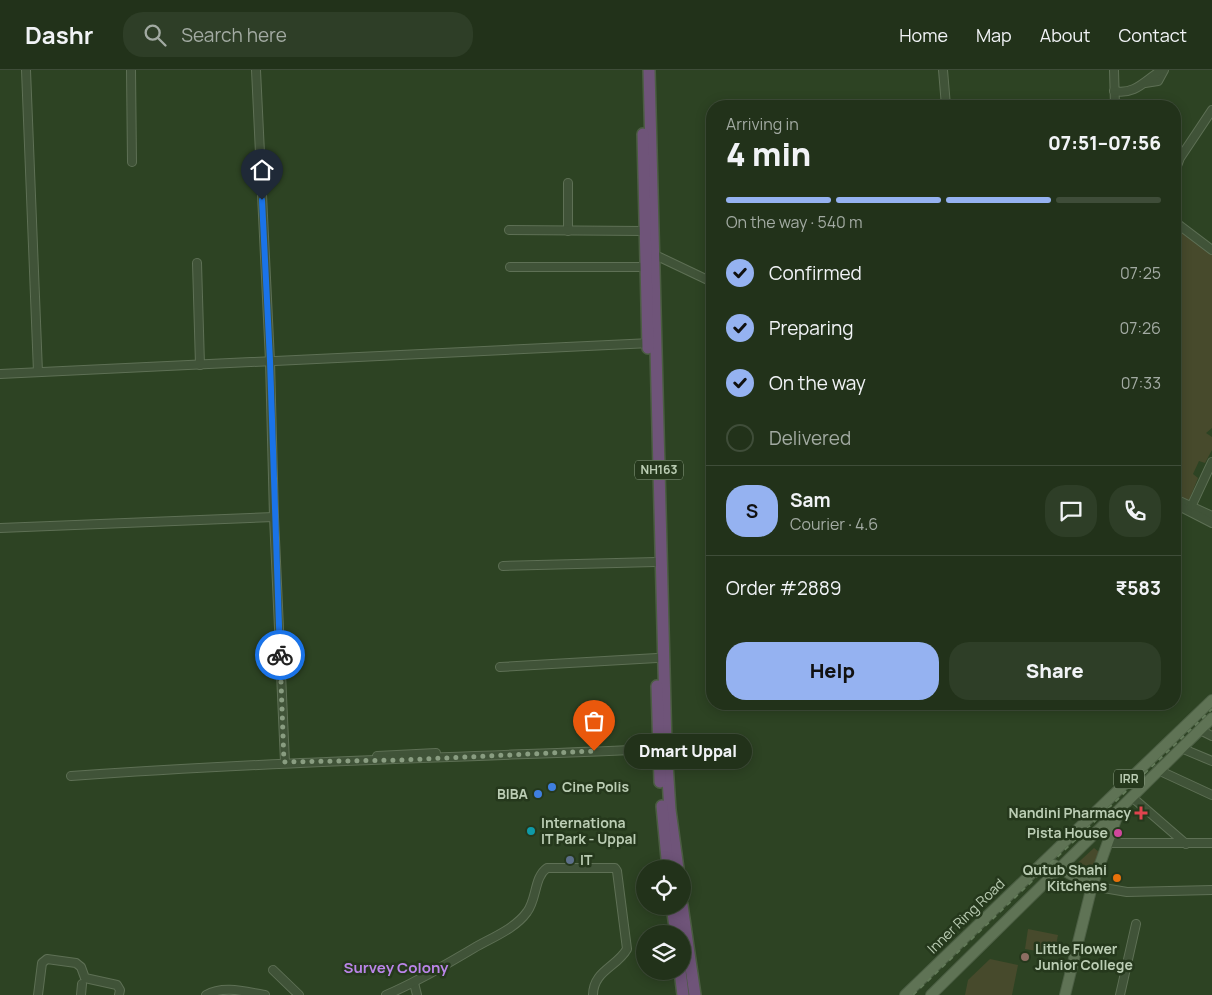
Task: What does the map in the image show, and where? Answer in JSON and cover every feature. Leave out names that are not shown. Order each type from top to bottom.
[{"type":"highway","name":"NH163","points":[[642,70],[644,231],[649,253],[645,267],[652,343],[658,746],[667,860]]},
{"type":"highway","name":"NH163","points":[[649,70],[649,253],[666,748],[670,810],[677,860]]},
{"type":"highway","points":[[683,915],[695,995]]},
{"type":"highway","points":[[682,980],[684,995]]},
{"type":"main road","name":"IRR","points":[[1047,859],[1212,700]]},
{"type":"main road","name":"IRR","points":[[931,995],[1057,869],[1133,798],[1158,770],[1212,718]]},
{"type":"main road","points":[[1065,995],[1092,886],[1119,811]]},
{"type":"main road","points":[[1047,859],[1057,869],[1092,886]]},
{"type":"main road","name":"Inner Ring Road","points":[[905,995],[1047,859]]},
{"type":"street","points":[[26,70],[38,372]]},
{"type":"street","points":[[131,70],[132,162]]},
{"type":"street","points":[[256,70],[270,361],[284,762]]},
{"type":"street","points":[[943,70],[946,100]]},
{"type":"street","points":[[1114,70],[1115,100]]},
{"type":"street","points":[[1114,91],[1129,92],[1163,70]]},
{"type":"street","points":[[1181,156],[1212,110]]},
{"type":"street","points":[[568,183],[568,231]]},
{"type":"street","points":[[1181,227],[1212,250]]},
{"type":"street","points":[[509,230],[644,231]]},
{"type":"street","points":[[649,253],[706,279]]},
{"type":"street","points":[[197,263],[200,364]]},
{"type":"street","points":[[510,268],[645,267]]},
{"type":"street","points":[[0,374],[652,343]]},
{"type":"street","points":[[1191,507],[1212,462]]},
{"type":"street","points":[[1181,502],[1212,516]]},
{"type":"street","points":[[1181,507],[1212,523]]},
{"type":"street","points":[[0,528],[274,517]]},
{"type":"street","points":[[503,566],[656,562]]},
{"type":"street","points":[[500,667],[657,658]]},
{"type":"street","points":[[1200,730],[1212,736]]},
{"type":"street","points":[[71,776],[284,762],[298,758],[480,754],[658,746]]},
{"type":"street","points":[[1181,748],[1212,761]]},
{"type":"street","points":[[1158,770],[1212,796]]},
{"type":"street","points":[[1133,798],[1186,844]]},
{"type":"street","points":[[1108,843],[1212,843]]},
{"type":"street","points":[[386,995],[414,983],[510,927],[527,912],[536,893],[539,876],[547,868],[615,868],[628,949],[622,958],[603,971],[593,984],[593,995]]},
{"type":"street","points":[[1092,886],[1127,892],[1212,890]]},
{"type":"street","points":[[1120,995],[1136,924]]},
{"type":"street","points":[[38,995],[42,963],[47,959],[78,965],[85,978],[117,984],[120,990],[119,995]]},
{"type":"street","points":[[273,970],[299,995]]},
{"type":"street","points":[[414,983],[417,995]]},
{"type":"street","points":[[81,995],[82,984]]},
{"type":"street","points":[[206,995],[213,991],[232,990],[265,995]]},
{"type":"green space","points":[[1181,232],[1212,254],[1212,428],[1206,433],[1212,437],[1212,450],[1205,463],[1199,461],[1193,474],[1198,478],[1188,503],[1181,499]]},
{"type":"green space","points":[[1094,848],[1099,852],[1089,883],[1070,870]]},
{"type":"green space","points":[[1028,929],[1058,935],[1054,954],[1025,949]]},
{"type":"green space","points":[[990,959],[1018,965],[1012,995],[965,995],[968,980]]},
{"type":"railway","points":[[913,995],[1212,709]]},
{"type":"way so far","points":[[280,655],[284,762],[402,760],[594,751]]},
{"type":"place","name":"Dmart Uppal","points":[[594,751]]},
{"type":"place","name":"Cine Polis","points":[[552,787]]},
{"type":"place","name":"BIBA","points":[[538,794]]},
{"type":"place","name":"Nandini Pharmacy","points":[[1141,813]]},
{"type":"place","name":"Internationa IT Park - Uppal","points":[[531,831]]},
{"type":"place","name":"Pista House","points":[[1118,833]]},
{"type":"place","name":"IT","points":[[570,860]]},
{"type":"place","name":"Qutub Shahi Kitchens","points":[[1117,878]]},
{"type":"place","name":"Little Flower Junior College","points":[[1025,957]]},
{"type":"district","name":"Survey Colony","points":[[396,968]]},
{"type":"route","points":[[262,200],[270,361],[280,655]]}]
